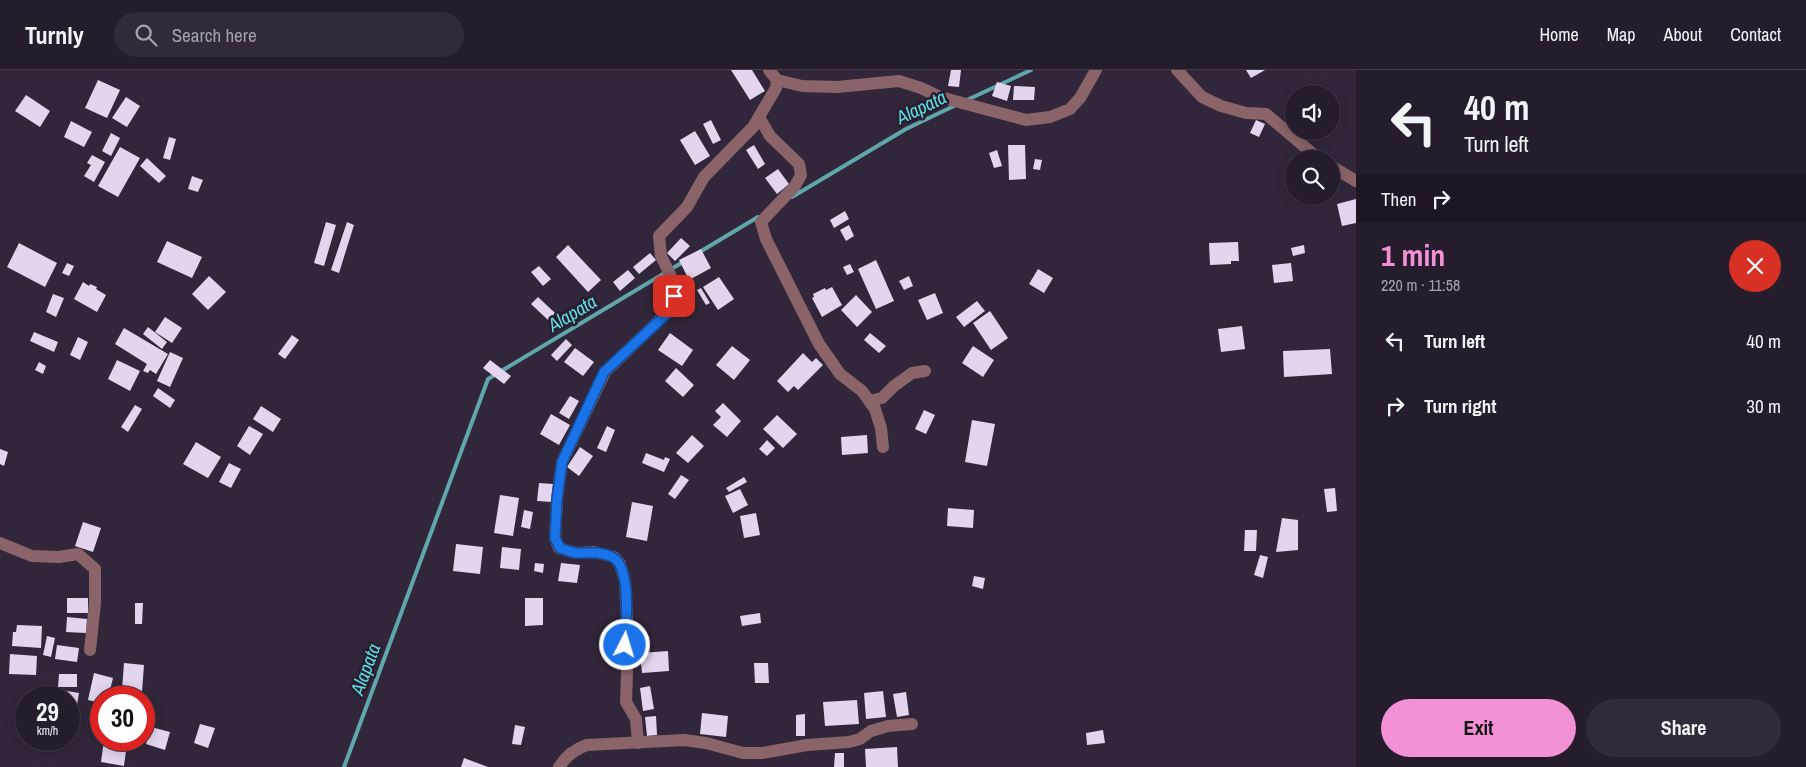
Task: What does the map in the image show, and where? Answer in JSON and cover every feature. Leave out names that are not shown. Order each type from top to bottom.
[{"type":"street","points":[[769,70],[777,80],[802,86],[837,87],[899,81],[921,88],[940,98],[1026,120],[1050,117],[1070,109],[1080,98],[1096,70]]},
{"type":"street","points":[[1177,70],[1202,97],[1221,106],[1246,113],[1266,114],[1308,150]]},
{"type":"street","points":[[638,743],[636,719],[626,702],[627,671],[625,645],[627,619],[625,581],[620,564],[614,558],[594,552],[576,553],[560,548],[555,538],[557,499],[562,462],[604,372],[674,307],[675,285],[661,256],[659,236],[686,207],[704,177],[753,126],[776,88],[777,80]]},
{"type":"street","points":[[759,117],[770,136],[799,164],[800,175],[794,186],[761,222],[766,239],[819,344],[840,374],[862,391],[874,409],[881,428],[884,447]]},
{"type":"street","points":[[1340,171],[1356,181]]},
{"type":"street","points":[[869,401],[882,398],[894,386],[912,373],[925,371]]},
{"type":"street","points":[[0,543],[32,556],[58,557],[78,554],[95,569],[95,603],[90,650]]},
{"type":"street","points":[[559,767],[577,748],[587,744],[684,740],[706,743],[743,754],[762,753],[807,745],[860,740],[871,731],[901,724],[912,724]]},
{"type":"building","points":[[731,70],[752,70],[765,91],[750,100]]},
{"type":"building","points":[[951,70],[961,70],[959,87],[948,86]]},
{"type":"building","points":[[1246,70],[1265,70],[1251,78]]},
{"type":"building","points":[[98,80],[120,90],[107,118],[85,108]]},
{"type":"building","points":[[997,82],[1011,86],[1007,101],[992,96]]},
{"type":"building","points":[[1014,86],[1035,87],[1034,100],[1013,100]]},
{"type":"building","points":[[26,95],[50,111],[40,127],[15,111]]},
{"type":"building","points":[[126,97],[140,106],[127,127],[112,118]]},
{"type":"building","points":[[711,120],[721,140],[713,144],[703,124]]},
{"type":"building","points":[[1256,120],[1265,124],[1259,137],[1250,133]]},
{"type":"building","points":[[71,121],[92,132],[84,147],[64,137]]},
{"type":"building","points":[[695,131],[710,156],[695,165],[680,140]]},
{"type":"building","points":[[111,133],[120,138],[111,156],[102,151]]},
{"type":"building","points":[[169,137],[176,139],[170,160],[163,158]]},
{"type":"building","points":[[754,145],[765,164],[758,169],[746,150]]},
{"type":"building","points":[[1008,145],[1025,145],[1026,179],[1009,180]]},
{"type":"building","points":[[120,147],[140,158],[118,197],[98,186]]},
{"type":"building","points":[[997,150],[1002,166],[994,168],[989,153]]},
{"type":"building","points":[[92,155],[105,162],[94,182],[84,176],[91,165],[87,163]]},
{"type":"building","points":[[147,158],[166,176],[159,183],[140,166]]},
{"type":"building","points":[[1035,159],[1042,160],[1040,170],[1033,169]]},
{"type":"building","points":[[778,169],[789,184],[777,194],[765,178]]},
{"type":"building","points":[[192,176],[203,180],[198,192],[188,189]]},
{"type":"building","points":[[1356,199],[1356,223],[1342,226],[1337,205],[1340,205],[1340,203]]},
{"type":"building","points":[[845,211],[849,219],[834,228],[830,220]]},
{"type":"building","points":[[326,222],[336,225],[324,266],[314,263]]},
{"type":"building","points":[[347,222],[354,225],[339,273],[331,270]]},
{"type":"building","points":[[849,225],[854,236],[846,241],[840,230]]},
{"type":"building","points":[[681,238],[690,246],[675,261],[667,253]]},
{"type":"building","points":[[167,241],[202,257],[192,278],[157,262]]},
{"type":"building","points":[[1238,242],[1239,261],[1231,261],[1231,264],[1210,265],[1209,243]]},
{"type":"building","points":[[19,243],[57,263],[45,287],[7,267]]},
{"type":"building","points":[[568,245],[601,280],[588,292],[556,257]]},
{"type":"building","points":[[1304,245],[1305,253],[1293,256],[1291,248]]},
{"type":"building","points":[[701,249],[711,268],[689,280],[679,260]]},
{"type":"building","points":[[650,253],[656,260],[639,274],[633,267]]},
{"type":"building","points":[[876,260],[894,301],[876,309],[858,269]]},
{"type":"building","points":[[67,263],[74,266],[69,276],[62,273]]},
{"type":"building","points":[[1291,263],[1293,281],[1274,283],[1272,265]]},
{"type":"building","points":[[850,264],[854,272],[847,275],[843,267]]},
{"type":"building","points":[[539,266],[551,279],[543,286],[531,272]]},
{"type":"building","points":[[1038,269],[1053,278],[1044,293],[1029,284]]},
{"type":"building","points":[[628,270],[635,278],[620,291],[613,282]]},
{"type":"building","points":[[209,276],[226,292],[208,310],[192,294]]},
{"type":"building","points":[[909,276],[913,286],[904,290],[899,281]]},
{"type":"building","points":[[719,277],[734,299],[718,310],[703,287]]},
{"type":"building","points":[[83,282],[89,286],[90,284],[97,287],[96,289],[106,295],[97,312],[74,299]]},
{"type":"building","points":[[832,287],[842,305],[822,317],[812,298],[814,297],[813,294]]},
{"type":"building","points":[[701,288],[710,303],[706,305],[697,290]]},
{"type":"building","points":[[935,293],[943,313],[927,320],[918,300]]},
{"type":"building","points":[[53,294],[64,298],[56,317],[46,312]]},
{"type":"building","points":[[856,295],[872,312],[857,327],[841,310]]},
{"type":"building","points":[[538,297],[555,313],[548,320],[531,304]]},
{"type":"building","points":[[977,301],[985,311],[964,327],[956,317]]},
{"type":"building","points":[[990,311],[1008,338],[991,350],[973,323]]},
{"type":"building","points":[[165,317],[182,328],[172,343],[155,332]]},
{"type":"building","points":[[1242,326],[1245,349],[1221,352],[1218,329]]},
{"type":"building","points":[[148,327],[167,342],[162,349],[143,334]]},
{"type":"building","points":[[124,328],[168,354],[156,374],[150,370],[148,373],[143,371],[147,364],[115,344]]},
{"type":"building","points":[[34,332],[58,342],[54,352],[30,341]]},
{"type":"building","points":[[670,333],[693,350],[682,366],[658,350]]},
{"type":"building","points":[[870,333],[886,346],[879,353],[864,340]]},
{"type":"building","points":[[292,335],[299,340],[285,359],[278,354]]},
{"type":"building","points":[[78,337],[88,342],[80,360],[70,355]]},
{"type":"building","points":[[566,339],[572,345],[557,361],[551,355]]},
{"type":"building","points":[[732,346],[750,360],[734,380],[716,365]]},
{"type":"building","points":[[973,346],[994,360],[983,377],[962,363]]},
{"type":"building","points":[[575,348],[594,362],[583,376],[564,362]]},
{"type":"building","points":[[1330,349],[1332,374],[1284,377],[1283,351]]},
{"type":"building","points":[[170,352],[183,358],[170,387],[157,381]]},
{"type":"building","points":[[803,353],[812,362],[816,358],[823,365],[798,390],[794,386],[788,392],[777,381]]},
{"type":"building","points":[[117,360],[140,371],[130,391],[108,379]]},
{"type":"building","points":[[490,360],[511,376],[504,384],[483,368]]},
{"type":"building","points":[[39,362],[46,366],[43,374],[35,370]]},
{"type":"building","points":[[676,368],[694,385],[683,397],[665,381]]},
{"type":"building","points":[[158,388],[175,400],[170,408],[153,396]]},
{"type":"building","points":[[570,396],[579,401],[569,419],[559,413]]},
{"type":"building","points":[[723,403],[741,421],[727,437],[713,425],[721,417],[715,411]]},
{"type":"building","points":[[135,405],[142,409],[128,432],[121,427]]},
{"type":"building","points":[[261,406],[281,419],[273,432],[253,419]]},
{"type":"building","points":[[924,410],[935,415],[926,434],[915,429]]},
{"type":"building","points":[[551,414],[570,425],[559,445],[540,434]]},
{"type":"building","points":[[777,415],[797,434],[783,448],[763,429]]},
{"type":"building","points":[[972,420],[995,424],[987,466],[965,462]]},
{"type":"building","points":[[249,426],[263,434],[250,455],[237,446]]},
{"type":"building","points":[[607,426],[615,430],[606,452],[597,448]]},
{"type":"building","points":[[692,435],[704,446],[688,463],[676,453]]},
{"type":"building","points":[[867,435],[868,453],[842,455],[841,437]]},
{"type":"building","points":[[767,440],[775,448],[767,456],[759,449]]},
{"type":"building","points":[[196,442],[221,457],[208,478],[183,464]]},
{"type":"building","points":[[580,447],[593,456],[579,476],[567,467]]},
{"type":"building","points":[[0,449],[8,452],[4,466],[0,464]]},
{"type":"building","points":[[646,453],[664,460],[665,457],[670,459],[664,472],[642,463]]},
{"type":"building","points":[[229,463],[241,469],[231,488],[219,482]]},
{"type":"building","points":[[681,475],[689,480],[675,499],[668,494]]},
{"type":"building","points":[[744,477],[747,482],[729,492],[726,488]]},
{"type":"building","points":[[539,483],[553,484],[552,502],[537,501]]},
{"type":"building","points":[[1335,488],[1337,511],[1327,512],[1324,489]]},
{"type":"building","points":[[740,489],[748,505],[733,513],[725,496]]},
{"type":"building","points":[[500,495],[519,498],[513,536],[494,533]]},
{"type":"building","points":[[632,502],[653,506],[647,541],[626,537]]},
{"type":"building","points":[[948,508],[974,510],[973,528],[947,526]]},
{"type":"building","points":[[524,510],[533,512],[530,529],[521,527]]},
{"type":"building","points":[[756,513],[760,535],[744,538],[740,516]]},
{"type":"building","points":[[1282,518],[1298,520],[1298,550],[1276,552]]},
{"type":"building","points":[[83,522],[101,528],[93,552],[75,546]]},
{"type":"building","points":[[1245,530],[1257,530],[1256,551],[1244,551]]},
{"type":"building","points":[[456,544],[483,547],[480,574],[453,571]]},
{"type":"building","points":[[502,547],[521,549],[519,570],[500,568]]},
{"type":"building","points":[[1260,555],[1268,557],[1263,578],[1254,575]]},
{"type":"building","points":[[535,563],[544,564],[543,573],[534,571]]},
{"type":"building","points":[[561,563],[580,565],[577,583],[558,581]]},
{"type":"building","points":[[974,576],[985,578],[983,589],[972,586]]},
{"type":"building","points":[[67,598],[88,598],[88,613],[67,613]]},
{"type":"building","points":[[525,598],[543,598],[543,625],[525,626]]},
{"type":"building","points":[[135,603],[143,603],[142,624],[135,624]]},
{"type":"building","points":[[760,613],[761,623],[742,626],[740,616]]},
{"type":"building","points":[[67,617],[87,619],[86,633],[66,632]]},
{"type":"building","points":[[17,625],[42,626],[41,648],[12,646],[13,632],[16,632]]},
{"type":"building","points":[[47,636],[55,638],[51,657],[43,655]]},
{"type":"building","points":[[57,645],[79,648],[77,662],[55,659]]},
{"type":"building","points":[[668,651],[669,671],[642,673],[640,653]]},
{"type":"building","points":[[10,654],[37,656],[36,675],[9,674]]},
{"type":"building","points":[[124,663],[144,665],[142,686],[122,686]]},
{"type":"building","points":[[754,663],[768,663],[769,683],[755,683]]},
{"type":"building","points":[[94,673],[113,678],[111,686],[91,686]]},
{"type":"building","points":[[59,674],[77,674],[77,686],[58,686]]},
{"type":"building","points":[[650,686],[654,709],[643,711],[640,688]]},
{"type":"building","points":[[883,691],[886,717],[866,719],[864,693]]},
{"type":"building","points":[[906,692],[909,715],[897,717],[893,694]]},
{"type":"building","points":[[857,700],[859,724],[825,726],[823,702]]},
{"type":"building","points":[[702,713],[728,716],[726,737],[700,734]]},
{"type":"building","points":[[805,714],[805,736],[796,736],[796,715]]},
{"type":"building","points":[[656,716],[657,735],[647,736],[645,717]]},
{"type":"building","points":[[200,724],[215,728],[208,748],[194,743]]},
{"type":"building","points":[[515,725],[525,727],[521,745],[512,744]]},
{"type":"building","points":[[155,728],[170,732],[165,750],[155,747]]},
{"type":"building","points":[[1103,730],[1105,743],[1087,745],[1086,733]]},
{"type":"building","points":[[897,747],[898,767],[866,767],[865,749]]},
{"type":"building","points":[[102,751],[126,751],[124,766],[101,762]]},
{"type":"building","points":[[835,753],[844,753],[844,767],[834,767]]},
{"type":"building","points":[[464,758],[488,767],[461,767]]},
{"type":"waterway","name":"Alapata","points":[[967,100],[1031,70]]},
{"type":"waterway","name":"Alapata","points":[[792,197],[906,129],[956,105]]},
{"type":"waterway","name":"Alapata","points":[[698,253],[758,217]]},
{"type":"waterway","name":"Alapata","points":[[344,767],[488,379],[683,262]]},
{"type":"route","points":[[625,645],[627,619],[625,581],[620,564],[614,558],[594,552],[576,553],[560,548],[555,538],[557,499],[562,462],[604,372],[674,307],[674,296]]}]
